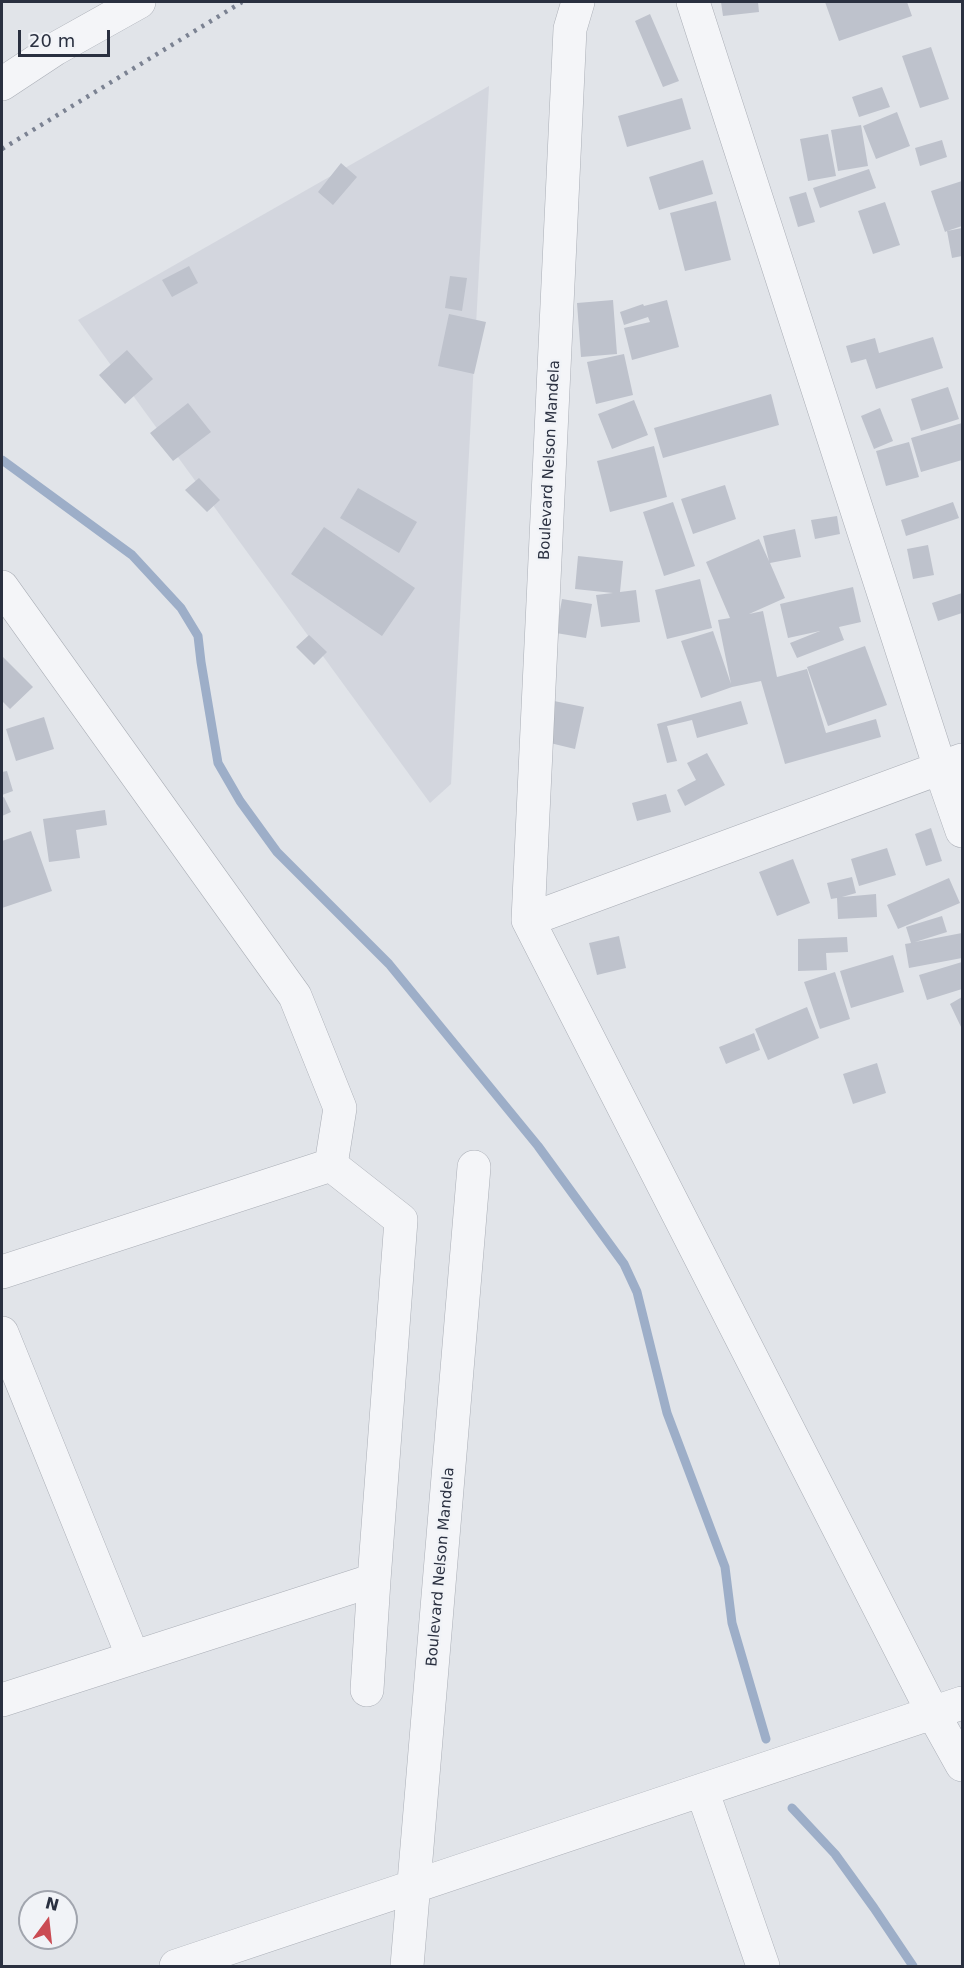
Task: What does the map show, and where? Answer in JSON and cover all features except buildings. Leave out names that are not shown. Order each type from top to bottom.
[{"type":"street","points":[[2,84],[55,49],[139,2]]},
{"type":"street","name":"Boulevard Nelson Mandela","points":[[528,920],[570,29],[578,2]]},
{"type":"street","points":[[693,2],[951,764],[963,831]]},
{"type":"street","points":[[2,587],[295,996],[340,1108],[331,1164]]},
{"type":"street","points":[[951,764],[528,920],[948,1708],[963,1765]]},
{"type":"street","points":[[2,1272],[331,1164]]},
{"type":"street","points":[[331,1164],[401,1220],[368,1690]]},
{"type":"street","name":"Boulevard Nelson Mandela","points":[[407,1966],[474,1167]]},
{"type":"street","points":[[2,1333],[133,1657]]},
{"type":"street","points":[[2,1700],[374,1580]]},
{"type":"street","points":[[176,1966],[948,1708]]},
{"type":"street","points":[[702,1790],[763,1966]]},
{"type":"shaded area","points":[[489,86],[451,784],[430,803],[78,320]]},
{"type":"waterway","points":[[2,460],[132,555],[181,608],[198,636],[218,763],[240,801],[277,852],[389,964],[538,1146],[624,1264],[637,1292],[667,1413],[725,1567],[732,1623],[766,1739]]},
{"type":"waterway","points":[[792,1808],[835,1854],[913,1966]]},
{"type":"railway","points":[[2,149],[242,2]]}]
